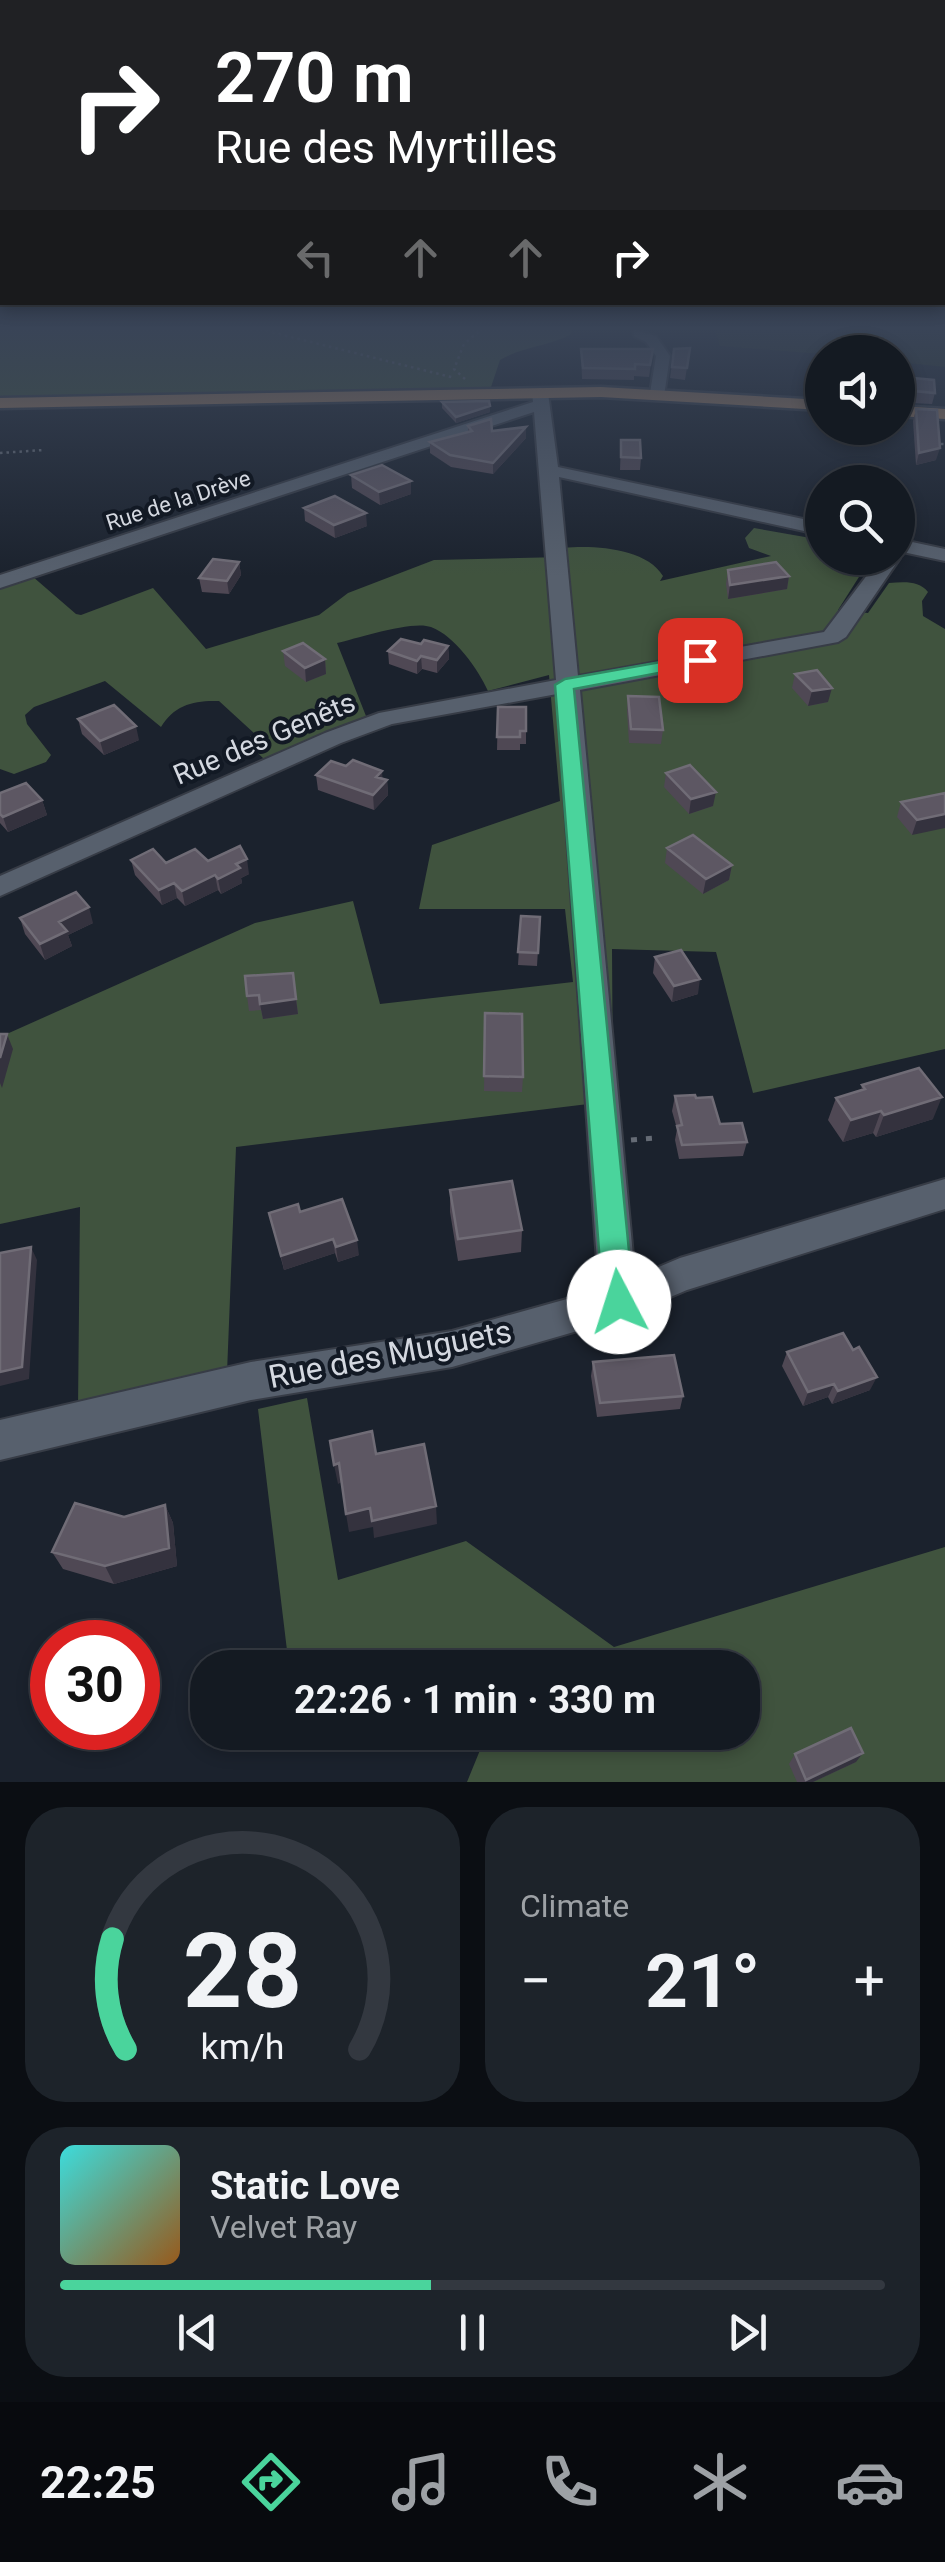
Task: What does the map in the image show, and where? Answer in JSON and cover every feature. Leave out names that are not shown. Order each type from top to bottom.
[{"type":"main road","points":[[915,412],[945,414]]},
{"type":"street","name":"Rue de la Drève","points":[[0,582],[511,409]]},
{"type":"street","points":[[542,409],[619,1302]]},
{"type":"street","points":[[550,470],[805,525]]},
{"type":"street","points":[[915,549],[945,555]]},
{"type":"street","name":"Rue des Genêts","points":[[0,887],[333,738],[387,718],[830,636],[838,632],[878,575]]},
{"type":"street","name":"Rue des Muguets","points":[[0,1440],[251,1380],[452,1349],[619,1302],[680,1275],[945,1194]]},
{"type":"path","points":[[0,453],[44,450]]},
{"type":"green space","points":[[754,528],[805,537],[805,575],[860,575],[838,610],[868,613],[889,583],[920,585],[928,592],[922,601],[923,616],[945,629],[945,1049],[753,1093],[716,952],[612,949],[613,1101],[236,1147],[227,1373],[78,1409],[80,1207],[0,1224],[0,1037],[255,923],[353,901],[380,1004],[573,982],[565,909],[419,909],[432,845],[560,801],[549,675],[488,691],[457,645],[440,631],[423,625],[337,643],[366,716],[264,759],[244,740],[255,734],[219,701],[185,705],[161,727],[105,681],[34,707],[25,715],[27,724],[51,755],[46,762],[14,774],[0,769],[0,586],[32,576],[81,615],[153,588],[206,649],[319,615],[348,593],[434,560],[563,557],[564,548],[604,548],[644,559],[663,576],[660,581],[771,556],[749,548],[745,538]]},
{"type":"green space","points":[[307,1398],[338,1580],[466,1541],[614,1647],[945,1547],[945,1782],[467,1782],[480,1750],[760,1750],[760,1650],[287,1650],[258,1409]]},
{"type":"building","points":[[449,409],[480,409],[456,417]]},
{"type":"building","points":[[916,409],[937,410],[940,448],[919,453]]},
{"type":"building","points":[[491,419],[492,431],[526,427],[493,463],[450,455],[430,442],[472,431],[468,426]]},
{"type":"building","points":[[621,440],[640,440],[641,458],[621,457]]},
{"type":"building","points":[[382,465],[411,481],[379,492],[351,475]]},
{"type":"building","points":[[335,496],[366,513],[334,525],[304,508]]},
{"type":"building","points":[[213,559],[239,562],[227,581],[199,578]]},
{"type":"building","points":[[776,562],[789,576],[730,585],[728,570]]},
{"type":"building","points":[[401,639],[448,646],[437,660],[421,656],[417,661],[388,651]]},
{"type":"building","points":[[303,643],[325,659],[305,668],[283,651]]},
{"type":"building","points":[[817,670],[832,688],[812,691],[795,674]]},
{"type":"building","points":[[628,696],[659,697],[663,730],[631,729]]},
{"type":"building","points":[[114,705],[136,726],[100,741],[78,719]]},
{"type":"building","points":[[498,707],[526,707],[526,731],[520,731],[520,737],[497,737]]},
{"type":"building","points":[[353,760],[382,771],[376,777],[387,780],[373,795],[316,775],[331,761],[346,766]]},
{"type":"building","points":[[690,765],[716,792],[691,799],[666,773]]},
{"type":"building","points":[[26,783],[42,800],[3,817],[0,793]]},
{"type":"building","points":[[945,793],[945,814],[917,820],[901,802]]},
{"type":"building","points":[[693,835],[732,865],[706,879],[667,848]]},
{"type":"building","points":[[240,846],[247,859],[236,864],[240,868],[182,891],[174,883],[159,890],[131,860],[153,849],[166,863],[195,849],[208,861]]},
{"type":"building","points":[[76,892],[89,907],[59,922],[67,931],[40,944],[20,918]]},
{"type":"building","points":[[521,916],[540,917],[538,953],[518,952]]},
{"type":"building","points":[[681,950],[700,979],[674,986],[655,957]]},
{"type":"building","points":[[293,973],[296,999],[260,1004],[259,995],[247,996],[245,976]]},
{"type":"building","points":[[485,1013],[522,1014],[523,1077],[484,1076]]},
{"type":"building","points":[[0,1034],[7,1034],[0,1058]]},
{"type":"building","points":[[919,1068],[942,1097],[884,1115],[881,1111],[851,1120],[836,1098],[865,1089],[862,1085]]},
{"type":"building","points":[[675,1096],[712,1097],[720,1124],[742,1123],[747,1142],[682,1145]]},
{"type":"building","points":[[512,1181],[522,1230],[458,1239],[450,1190]]},
{"type":"building","points":[[342,1199],[357,1240],[336,1247],[333,1239],[281,1256],[269,1213],[298,1204],[300,1212]]},
{"type":"building","points":[[31,1247],[22,1367],[0,1372],[0,1253]]},
{"type":"building","points":[[843,1333],[853,1350],[859,1347],[877,1377],[838,1391],[834,1384],[808,1392],[787,1352]]},
{"type":"building","points":[[674,1355],[683,1396],[600,1403],[593,1362]]},
{"type":"building","points":[[372,1431],[376,1454],[424,1444],[436,1506],[372,1521],[370,1508],[346,1514],[339,1463],[334,1465],[330,1441]]},
{"type":"building","points":[[75,1503],[124,1517],[165,1505],[169,1548],[105,1566],[52,1552]]},
{"type":"building","points":[[851,1728],[863,1753],[806,1780],[795,1754]]},
{"type":"route","points":[[619,1302],[565,685],[700,660]]}]
